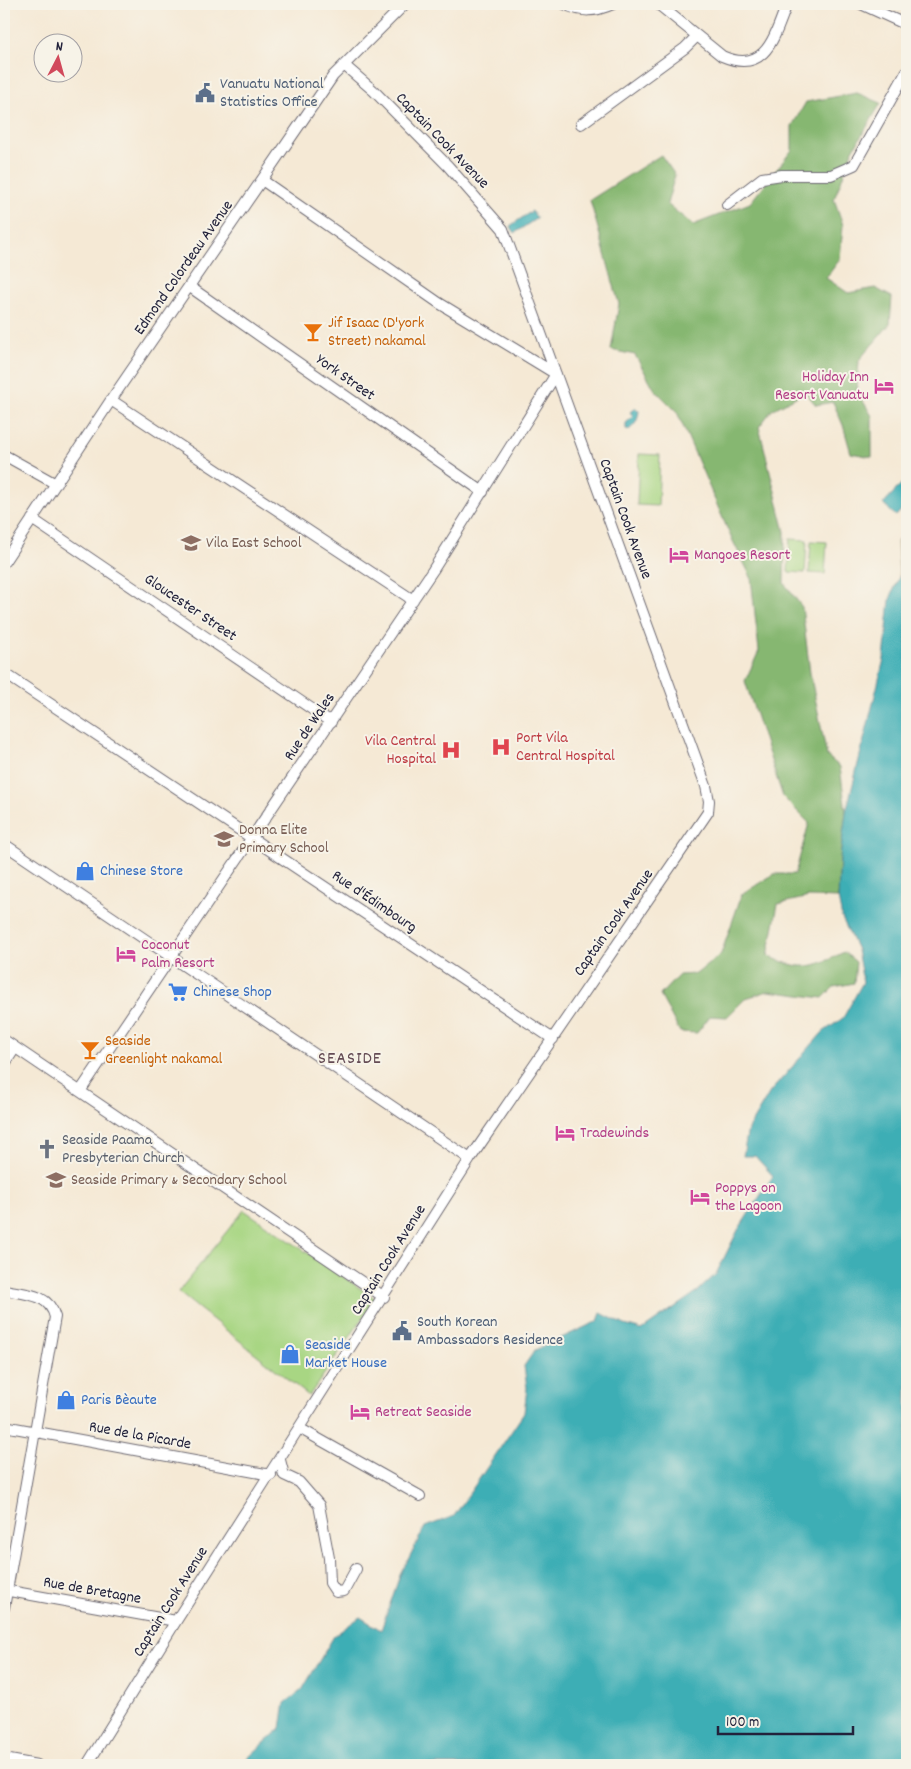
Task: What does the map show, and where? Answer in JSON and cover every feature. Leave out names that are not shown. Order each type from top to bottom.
[{"type":"street","name":"Edmond Colordeau Avenue","points":[[4,562],[111,400],[190,288],[262,180],[344,65],[406,4]]},
{"type":"street","points":[[564,4],[573,8],[596,11],[612,4]]},
{"type":"street","points":[[658,4],[696,37],[722,56],[734,61],[747,62],[759,58],[767,49],[787,4]]},
{"type":"street","points":[[861,4],[907,25]]},
{"type":"street","points":[[581,124],[685,48],[696,37]]},
{"type":"street","name":"Captain Cook Avenue","points":[[87,1765],[470,1159],[708,812],[709,801],[706,786],[503,229],[448,166],[374,91],[344,65]]},
{"type":"street","points":[[727,205],[762,178],[782,175],[831,175],[854,165],[907,71]]},
{"type":"street","points":[[262,180],[439,303],[556,374]]},
{"type":"street","name":"York Street","points":[[190,288],[482,492]]},
{"type":"street","name":"Rue de Wales","points":[[81,1090],[413,600],[556,374]]},
{"type":"street","points":[[111,400],[413,600]]},
{"type":"street","points":[[4,455],[56,484]]},
{"type":"street","name":"Gloucester Street","points":[[32,519],[331,722]]},
{"type":"street","name":"Rue d'Édimbourg","points":[[4,673],[553,1039]]},
{"type":"street","points":[[4,844],[470,1159]]},
{"type":"street","points":[[4,1040],[81,1090],[384,1297]]},
{"type":"street","points":[[4,1065],[16,1048]]},
{"type":"street","points":[[4,1290],[39,1297],[47,1301],[55,1318],[33,1431],[33,1454],[5,1591],[4,1608]]},
{"type":"street","name":"Rue de la Picarde","points":[[4,1426],[271,1475]]},
{"type":"street","points":[[299,1428],[420,1496]]},
{"type":"street","points":[[280,1460],[284,1475],[299,1482],[319,1504],[329,1558],[330,1583],[336,1592],[344,1591],[356,1569]]},
{"type":"street","name":"Rue de Bretagne","points":[[5,1591],[176,1622]]},
{"type":"street","points":[[4,1759],[37,1765]]},
{"type":"green space","points":[[857,93],[881,103],[853,150],[834,199],[843,225],[840,259],[826,278],[848,293],[875,288],[892,297],[890,324],[859,360],[857,391],[872,416],[872,457],[851,453],[843,425],[833,402],[816,405],[805,392],[772,410],[759,427],[785,532],[784,583],[802,607],[810,673],[827,756],[840,767],[846,812],[840,858],[838,898],[809,897],[778,904],[768,956],[790,964],[807,966],[823,962],[844,952],[856,962],[854,983],[834,987],[823,998],[768,991],[746,998],[727,1017],[710,1016],[697,1033],[680,1032],[660,995],[679,975],[696,974],[721,954],[742,894],[774,874],[795,874],[809,823],[783,797],[745,681],[759,651],[751,577],[730,535],[677,412],[655,390],[635,355],[611,350],[619,304],[590,200],[661,155],[675,175],[667,204],[693,225],[750,203],[792,150],[792,126],[806,102]]},
{"type":"green space","points":[[639,454],[660,455],[658,506],[637,505]]},
{"type":"green space","points":[[790,539],[807,540],[805,573],[788,572]]},
{"type":"green space","points":[[811,541],[827,542],[825,574],[809,573]]},
{"type":"green space","points":[[244,1210],[376,1299],[309,1396],[178,1292]]},
{"type":"sand","points":[[907,524],[907,571],[899,577],[897,542]]},
{"type":"water","points":[[532,211],[537,218],[515,233],[510,226]]},
{"type":"water","points":[[635,408],[639,411],[635,424],[629,430],[626,429],[626,423],[633,416],[630,412]]},
{"type":"water","points":[[904,481],[907,484],[907,504],[896,516],[883,504]]},
{"type":"water","points":[[907,571],[907,1765],[240,1765],[281,1728],[285,1703],[302,1690],[334,1636],[360,1617],[381,1630],[400,1575],[425,1527],[454,1516],[524,1413],[527,1388],[524,1366],[535,1350],[598,1321],[601,1313],[625,1325],[642,1330],[698,1291],[716,1274],[738,1230],[773,1176],[755,1156],[743,1156],[748,1129],[770,1092],[823,1032],[843,1018],[863,982],[857,950],[842,918],[838,898],[840,858],[846,812],[884,659],[890,599],[899,577]]},
{"type":"place","name":"Vanuatu National Statistics Office","points":[[205,93]]},
{"type":"place","name":"Jif Isaac (D'york Street) nakamal","points":[[313,332]]},
{"type":"place","name":"Holiday Inn Resort Vanuatu","points":[[884,386]]},
{"type":"place","name":"Vila East School","points":[[191,543]]},
{"type":"place","name":"Mangoes Resort","points":[[679,555]]},
{"type":"place","name":"Port Vila Central Hospital","points":[[501,747]]},
{"type":"place","name":"Vila Central Hospital","points":[[451,750]]},
{"type":"place","name":"Donna Elite Primary School","points":[[224,839]]},
{"type":"place","name":"Chinese Store","points":[[85,871]]},
{"type":"place","name":"Coconut Palm Resort","points":[[126,954]]},
{"type":"place","name":"Chinese Shop","points":[[178,992]]},
{"type":"place","name":"Seaside Greenlight nakamal","points":[[90,1050]]},
{"type":"place","name":"Tradewinds","points":[[565,1133]]},
{"type":"place","name":"Seaside Paama Presbyterian Church","points":[[47,1149]]},
{"type":"place","name":"Seaside Primary & Secondary School","points":[[56,1180]]},
{"type":"place","name":"Poppys on the Lagoon","points":[[700,1197]]},
{"type":"place","name":"South Korean Ambassadors Residence","points":[[402,1331]]},
{"type":"place","name":"Seaside Market House","points":[[290,1354]]},
{"type":"place","name":"Paris Bèaute","points":[[66,1400]]},
{"type":"place","name":"Retreat Seaside","points":[[360,1412]]},
{"type":"district","name":"SEASIDE","points":[[350,1059]]}]
